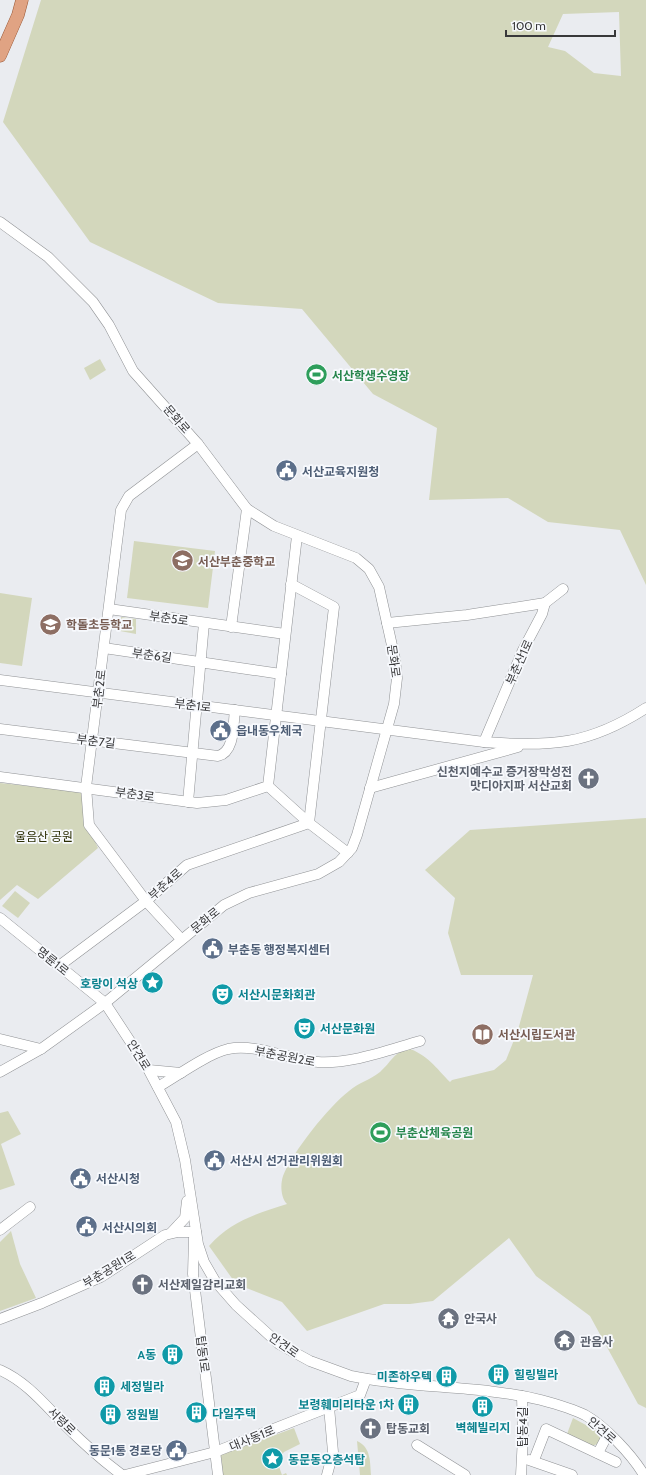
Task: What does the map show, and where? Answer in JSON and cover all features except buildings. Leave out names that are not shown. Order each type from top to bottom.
[{"type":"main road","points":[[0,56],[18,15],[22,0]]},
{"type":"street","name":"문화로","points":[[0,222],[52,261],[93,302],[106,321],[133,371],[198,444],[247,509],[270,524],[297,536],[356,558],[365,564],[378,584],[395,659],[397,678],[394,704],[387,730],[357,835],[348,853],[334,865],[318,874],[236,898],[218,909],[105,1003],[41,1049],[0,1072]]},
{"type":"street","name":"부춘2로","points":[[181,939],[146,901],[89,825],[86,787],[119,523],[124,503],[131,494],[198,444]]},
{"type":"street","points":[[231,627],[247,509]]},
{"type":"street","points":[[297,536],[268,786],[309,823],[348,853]]},
{"type":"street","points":[[291,584],[334,606],[309,823]]},
{"type":"street","name":"부춘산1로","points":[[484,742],[523,650],[542,614],[546,603],[563,590]]},
{"type":"street","points":[[387,623],[467,615],[546,603]]},
{"type":"street","name":"부춘5로","points":[[109,609],[286,634]]},
{"type":"street","name":"부춘5로","points":[[201,662],[204,623]]},
{"type":"street","name":"부춘6길","points":[[104,648],[281,674]]},
{"type":"street","points":[[188,802],[201,662]]},
{"type":"street","name":"부춘1로","points":[[0,680],[387,730]]},
{"type":"street","points":[[387,730],[484,742],[525,745],[564,743],[587,738],[613,728],[646,708]]},
{"type":"street","name":"부춘7길","points":[[0,729],[218,756],[225,753],[230,745],[234,710]]},
{"type":"street","points":[[370,788],[525,745]]},
{"type":"street","name":"부춘3로","points":[[0,777],[86,787],[188,802],[218,802],[268,786]]},
{"type":"street","name":"부춘4로","points":[[60,966],[146,901],[187,865],[309,823]]},
{"type":"street","name":"명륜1로","points":[[0,918],[105,1003]]},
{"type":"street","name":"안견로","points":[[105,1003],[149,1070],[176,1122],[196,1232],[202,1258],[211,1277],[236,1305],[274,1339],[290,1351],[319,1365],[345,1375],[366,1379],[522,1396],[576,1411],[593,1420],[631,1457],[645,1474]]},
{"type":"street","points":[[0,1039],[41,1049]]},
{"type":"street","name":"부춘공원2로","points":[[158,1087],[218,1052],[235,1048],[252,1049],[307,1061],[327,1062],[353,1059],[420,1041]]},
{"type":"street","points":[[149,1070],[181,1073]]},
{"type":"street","points":[[170,1234],[185,1218],[187,1198],[190,1195]]},
{"type":"street","points":[[1,1226],[30,1207]]},
{"type":"street","name":"부춘공원1로","points":[[0,1319],[42,1303],[101,1277],[154,1241],[170,1234],[196,1232]]},
{"type":"street","name":"탑동1로","points":[[196,1232],[193,1246],[192,1267],[218,1475]]},
{"type":"street","name":"서령로","points":[[0,1370],[16,1378],[28,1387],[75,1434],[122,1475]]},
{"type":"street","name":"대사동1로","points":[[125,1475],[178,1463],[215,1452],[360,1395],[366,1379]]},
{"type":"street","name":"탑동4길","points":[[521,1475],[522,1396]]},
{"type":"street","points":[[327,1475],[333,1452],[329,1407]]},
{"type":"street","points":[[534,1460],[546,1429],[616,1462]]},
{"type":"street","points":[[598,1453],[608,1434]]},
{"type":"street","points":[[417,1445],[466,1475]]},
{"type":"street","name":"탑동4길","points":[[522,1459],[534,1460],[572,1475]]},
{"type":"green space","points":[[41,0],[646,0],[646,585],[620,530],[548,522],[508,498],[429,500],[437,428],[373,394],[302,309],[218,303],[90,242],[3,122]],"holes":[[[619,12],[621,76],[594,73],[565,51],[548,47],[563,14]]]},
{"type":"green space","points":[[100,359],[106,370],[90,380],[84,368]]},
{"type":"green space","points":[[134,541],[215,551],[208,608],[127,598]]},
{"type":"green space","points":[[0,593],[32,598],[22,666],[0,663]]},
{"type":"green space","points":[[121,617],[136,619],[136,634],[120,631]]},
{"type":"green space","name":"울음산 공원","points":[[0,783],[85,792],[86,822],[98,848],[38,899],[17,885],[0,900]]},
{"type":"green space","points":[[646,818],[646,1408],[638,1404],[590,1316],[536,1276],[509,1238],[433,1301],[410,1304],[384,1304],[307,1331],[282,1302],[236,1284],[209,1246],[217,1237],[235,1224],[254,1215],[287,1204],[282,1195],[282,1180],[294,1155],[322,1118],[349,1091],[380,1072],[395,1056],[407,1048],[426,1058],[450,1082],[452,1080],[494,1070],[506,1060],[518,1030],[533,975],[461,975],[448,933],[455,898],[425,870],[470,830]]},
{"type":"green space","points":[[15,891],[30,903],[18,918],[2,906]]},
{"type":"green space","points":[[8,1111],[21,1134],[1,1144],[15,1185],[0,1190],[0,1113]]},
{"type":"green space","points":[[11,1231],[20,1264],[36,1298],[0,1311],[0,1242]]},
{"type":"green space","points":[[573,1418],[601,1435],[600,1443],[592,1446],[567,1434]]},
{"type":"green space","points":[[294,1428],[300,1444],[284,1452],[277,1461],[282,1475],[222,1475],[221,1455]]},
{"type":"green space","points":[[357,1441],[365,1447],[369,1455],[371,1475],[360,1475]]},
{"type":"place","name":"서산학생수영장","points":[[317,375]]},
{"type":"place","name":"서산교육지원청","points":[[286,471]]},
{"type":"place","name":"서산부춘중학교","points":[[183,561]]},
{"type":"place","name":"학돌초등학교","points":[[51,624]]},
{"type":"place","name":"읍내동우체국","points":[[221,730]]},
{"type":"place","name":"신천지예수교 증거장막성전 맛디아지파 서산교회","points":[[588,778]]},
{"type":"place","name":"부춘동 행정복지센터","points":[[212,949]]},
{"type":"place","name":"호랑이 석상","points":[[153,983]]},
{"type":"place","name":"서산시문화회관","points":[[223,994]]},
{"type":"place","name":"서산문화원","points":[[304,1028]]},
{"type":"place","name":"서산시립도서관","points":[[483,1034]]},
{"type":"place","name":"부춘산체육공원","points":[[381,1132]]},
{"type":"place","name":"서산시 선거관리위원회","points":[[214,1160]]},
{"type":"place","name":"서산시청","points":[[81,1178]]},
{"type":"place","name":"서산시의회","points":[[87,1227]]},
{"type":"place","name":"서산제일감리교회","points":[[143,1284]]},
{"type":"place","name":"안국사","points":[[449,1318]]},
{"type":"place","name":"관음사","points":[[565,1341]]},
{"type":"place","name":"A동","points":[[172,1354]]},
{"type":"place","name":"힐링빌라","points":[[499,1374]]},
{"type":"place","name":"미존하우텍","points":[[447,1376]]},
{"type":"place","name":"세정빌라","points":[[105,1386]]},
{"type":"place","name":"보령훼미리타운 1차","points":[[409,1404]]},
{"type":"place","name":"벽혜빌리지","points":[[483,1406]]},
{"type":"place","name":"다일주택","points":[[197,1413]]},
{"type":"place","name":"정원빌","points":[[111,1414]]},
{"type":"place","name":"탑동교회","points":[[371,1428]]},
{"type":"place","name":"동문1통 경로당","points":[[177,1450]]},
{"type":"place","name":"동문동오층석탑","points":[[272,1459]]}]
